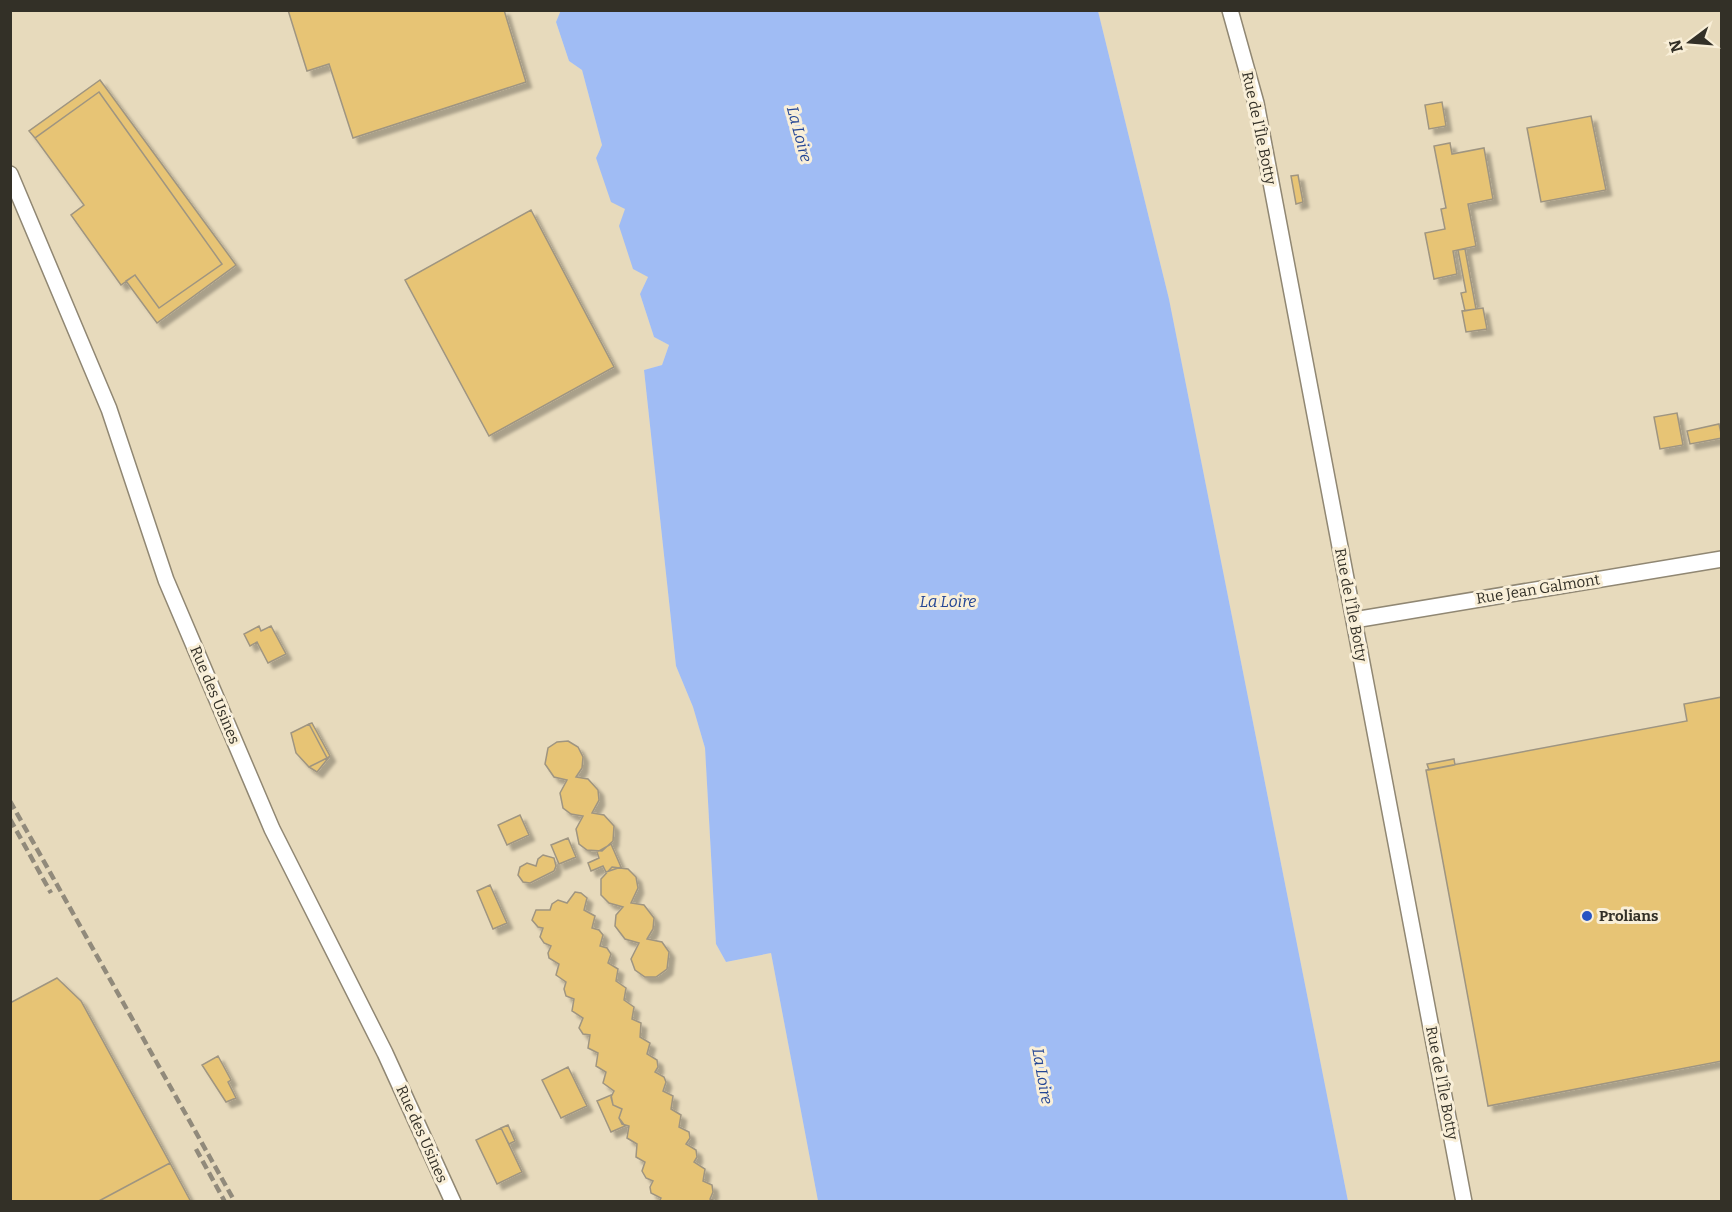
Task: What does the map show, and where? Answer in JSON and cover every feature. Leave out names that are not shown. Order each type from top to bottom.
[{"type":"street","name":"Rue de l'Île Botty","points":[[1230,10],[1256,103],[1464,1202]]},
{"type":"street","name":"Rue des Usines","points":[[10,174],[110,409],[166,580],[272,829],[385,1053],[453,1202]]},
{"type":"street","name":"Rue Jean Galmont","points":[[1354,620],[1722,559]]},
{"type":"shaded area","points":[[10,11],[561,11],[556,22],[569,61],[582,70],[602,145],[596,158],[625,209],[648,277],[640,294],[654,337],[669,345],[662,365],[644,370],[676,666],[693,707],[705,748],[716,944],[726,962],[771,953],[818,1201],[11,1201]]},
{"type":"shaded area","points":[[1098,11],[1721,11],[1721,1201],[1348,1201],[1169,299]]},
{"type":"water","name":"La Loire","points":[[561,10],[1098,11],[1169,299],[1348,1201],[818,1201],[771,953],[726,962],[716,944],[705,748],[693,707],[676,666],[644,370],[662,365],[669,345],[654,337],[640,294],[648,277],[633,269],[619,226],[625,209],[611,202],[596,158],[602,145],[582,70],[569,61],[556,22]]},
{"type":"building","points":[[288,10],[504,10],[526,82],[353,138],[329,64],[307,71]]},
{"type":"building","points":[[100,80],[236,265],[157,323],[126,281],[135,275],[159,308],[222,264],[99,92],[35,138],[29,131]]},
{"type":"building","points":[[99,92],[222,264],[159,308],[135,275],[121,285],[71,215],[84,205],[35,138]]},
{"type":"building","points":[[1442,102],[1446,126],[1429,129],[1425,105]]},
{"type":"building","points":[[1591,116],[1606,190],[1541,202],[1527,128]]},
{"type":"building","points":[[1450,143],[1452,154],[1484,148],[1493,199],[1468,204],[1476,246],[1453,251],[1457,274],[1434,279],[1425,233],[1445,229],[1441,209],[1446,208],[1434,146]]},
{"type":"building","points":[[1298,175],[1303,202],[1296,204],[1291,176]]},
{"type":"building","points":[[531,210],[614,367],[489,436],[405,280]]},
{"type":"building","points":[[1465,249],[1476,309],[1465,311],[1461,293],[1466,292],[1458,250]]},
{"type":"building","points":[[1483,308],[1487,329],[1466,332],[1462,311]]},
{"type":"building","points":[[1677,413],[1683,445],[1660,449],[1654,417]]},
{"type":"building","points":[[1719,424],[1722,438],[1690,444],[1687,431]]},
{"type":"building","points":[[259,626],[261,631],[271,626],[286,654],[268,663],[257,642],[250,646],[244,634]]},
{"type":"building","name":"Prolians","points":[[1722,697],[1722,1061],[1488,1106],[1426,770],[1687,721],[1684,704]]},
{"type":"building","points":[[312,723],[330,756],[327,758],[309,724]]},
{"type":"building","points":[[309,724],[327,758],[309,767],[296,753],[291,733]]},
{"type":"building","points":[[568,741],[578,747],[583,757],[582,768],[576,777],[588,779],[598,790],[599,800],[592,813],[604,815],[614,826],[613,841],[602,851],[587,850],[579,844],[576,829],[583,816],[571,814],[563,808],[560,793],[567,780],[554,777],[545,764],[548,748],[557,742]]},
{"type":"building","points":[[330,756],[317,772],[309,767],[327,758]]},
{"type":"building","points":[[1454,759],[1455,765],[1429,770],[1427,764]]},
{"type":"building","points":[[520,815],[529,835],[507,845],[498,825]]},
{"type":"building","points":[[568,838],[576,857],[559,864],[551,845]]},
{"type":"building","points":[[611,844],[621,867],[606,872],[603,866],[591,871],[588,863],[599,858],[597,852]]},
{"type":"building","points":[[543,855],[554,858],[556,866],[554,871],[530,883],[523,882],[518,875],[520,867],[527,863],[536,866],[538,859]]},
{"type":"building","points":[[612,867],[628,869],[636,877],[638,888],[631,903],[644,905],[654,918],[653,929],[647,939],[662,942],[669,952],[667,969],[656,977],[645,977],[635,970],[631,959],[639,943],[625,939],[615,926],[616,915],[623,907],[609,903],[601,895],[601,879]]},
{"type":"building","points":[[490,885],[507,923],[493,929],[477,891]]},
{"type":"building","points":[[575,892],[587,898],[584,910],[595,916],[592,928],[599,930],[603,935],[600,946],[607,948],[611,954],[608,963],[618,969],[616,981],[626,988],[624,1000],[634,1007],[632,1019],[641,1023],[640,1037],[650,1043],[647,1054],[657,1060],[658,1067],[655,1072],[664,1077],[666,1082],[663,1091],[673,1096],[671,1109],[681,1115],[679,1127],[689,1132],[690,1138],[686,1144],[696,1150],[697,1157],[694,1162],[705,1169],[703,1181],[712,1185],[713,1192],[710,1199],[718,1202],[659,1202],[661,1198],[651,1193],[650,1187],[653,1181],[646,1178],[642,1171],[645,1162],[636,1157],[637,1144],[627,1138],[629,1126],[622,1124],[619,1118],[622,1109],[613,1105],[611,1097],[614,1091],[603,1083],[606,1072],[596,1066],[598,1053],[588,1048],[590,1035],[583,1034],[579,1028],[583,1018],[572,1011],[574,999],[566,996],[564,989],[566,982],[556,975],[559,964],[549,958],[548,953],[551,946],[544,943],[540,937],[543,928],[538,927],[532,920],[536,910],[550,910],[552,904],[558,900],[567,903]]},
{"type":"building","points":[[57,978],[81,1001],[170,1163],[97,1202],[10,1202],[10,1003]]},
{"type":"building","points":[[218,1056],[231,1080],[228,1082],[236,1098],[226,1102],[202,1065]]},
{"type":"building","points":[[568,1067],[587,1106],[561,1118],[542,1080]]},
{"type":"building","points":[[611,1095],[613,1105],[622,1109],[619,1118],[625,1126],[611,1132],[597,1101]]},
{"type":"building","points":[[508,1125],[515,1141],[509,1144],[501,1128]]},
{"type":"building","points":[[501,1128],[522,1172],[497,1184],[476,1140]]},
{"type":"building","points":[[170,1163],[191,1202],[97,1202]]},
{"type":"railway","points":[[10,801],[235,1202]]},
{"type":"railway","points":[[10,819],[51,893]]},
{"type":"railway","points":[[196,1149],[225,1202]]},
{"type":"place","name":"Prolians","points":[[1587,916]]}]
